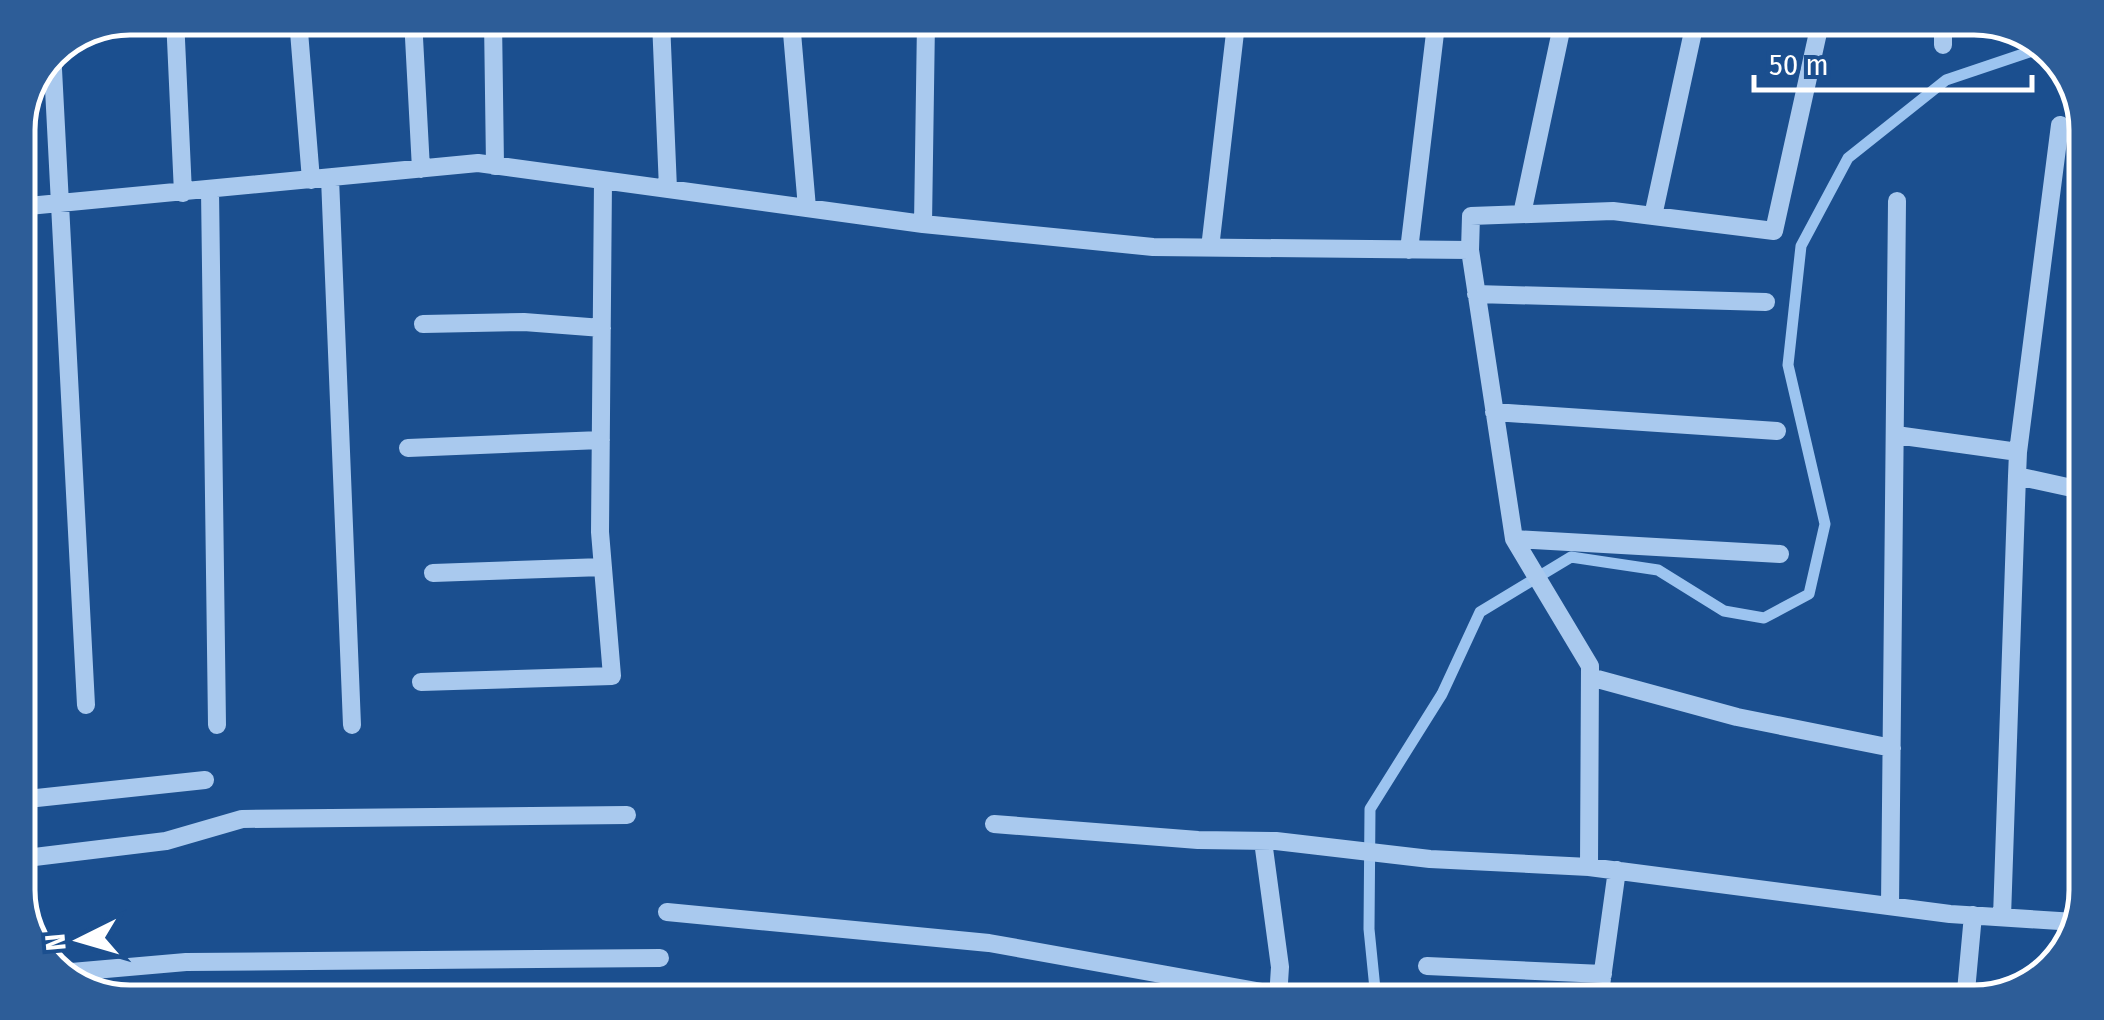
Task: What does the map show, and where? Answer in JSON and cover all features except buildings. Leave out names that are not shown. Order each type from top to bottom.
[{"type":"street","points":[[176,35],[183,193]]},
{"type":"street","points":[[299,35],[311,180]]},
{"type":"street","points":[[414,35],[421,169]]},
{"type":"street","points":[[493,35],[495,166]]},
{"type":"street","points":[[662,35],[668,189]]},
{"type":"street","points":[[792,35],[806,208]]},
{"type":"street","points":[[924,224],[926,35]]},
{"type":"street","points":[[1210,248],[1235,35]]},
{"type":"street","points":[[1409,250],[1435,35]]},
{"type":"street","points":[[1522,214],[1560,35]]},
{"type":"street","points":[[1653,216],[1692,35]]},
{"type":"street","points":[[1589,867],[1590,666],[1514,539],[1470,250],[1471,216],[1612,210],[1774,231],[1817,35]]},
{"type":"street","points":[[53,74],[86,705]]},
{"type":"street","points":[[2002,917],[2018,452],[2060,125]]},
{"type":"street","points":[[35,206],[478,163],[924,224],[1153,247],[1470,250]]},
{"type":"street","points":[[330,178],[352,725]]},
{"type":"street","points":[[421,682],[612,676],[600,532],[603,180]]},
{"type":"street","points":[[210,190],[217,725]]},
{"type":"street","points":[[1890,906],[1897,201]]},
{"type":"street","points":[[1476,294],[1766,302]]},
{"type":"street","points":[[424,324],[524,322],[602,328]]},
{"type":"street","points":[[1494,412],[1777,431]]},
{"type":"street","points":[[1896,434],[2018,452]]},
{"type":"street","points":[[408,448],[601,440]]},
{"type":"street","points":[[2017,476],[2069,487]]},
{"type":"street","points":[[1514,539],[1780,554]]},
{"type":"street","points":[[434,573],[603,567]]},
{"type":"street","points":[[1590,677],[1736,717],[1892,748]]},
{"type":"street","points":[[35,798],[205,780]]},
{"type":"street","points":[[35,857],[166,840],[242,819],[627,816]]},
{"type":"street","points":[[994,824],[1589,867],[1972,916],[2064,921]]},
{"type":"street","points":[[1263,841],[1280,967],[1279,985]]},
{"type":"street","points":[[1602,985],[1617,870]]},
{"type":"street","points":[[667,912],[989,943],[1218,985]]},
{"type":"street","points":[[1966,985],[1972,916]]},
{"type":"street","points":[[81,971],[186,962],[660,958]]},
{"type":"street","points":[[1427,966],[1603,974]]},
{"type":"waterway","points":[[1375,985],[1369,929],[1370,809],[1442,694],[1480,612],[1571,557],[1658,570],[1724,611],[1764,618],[1809,594],[1825,524],[1788,365],[1801,246],[1848,158],[1946,80],[2029,52]]}]
